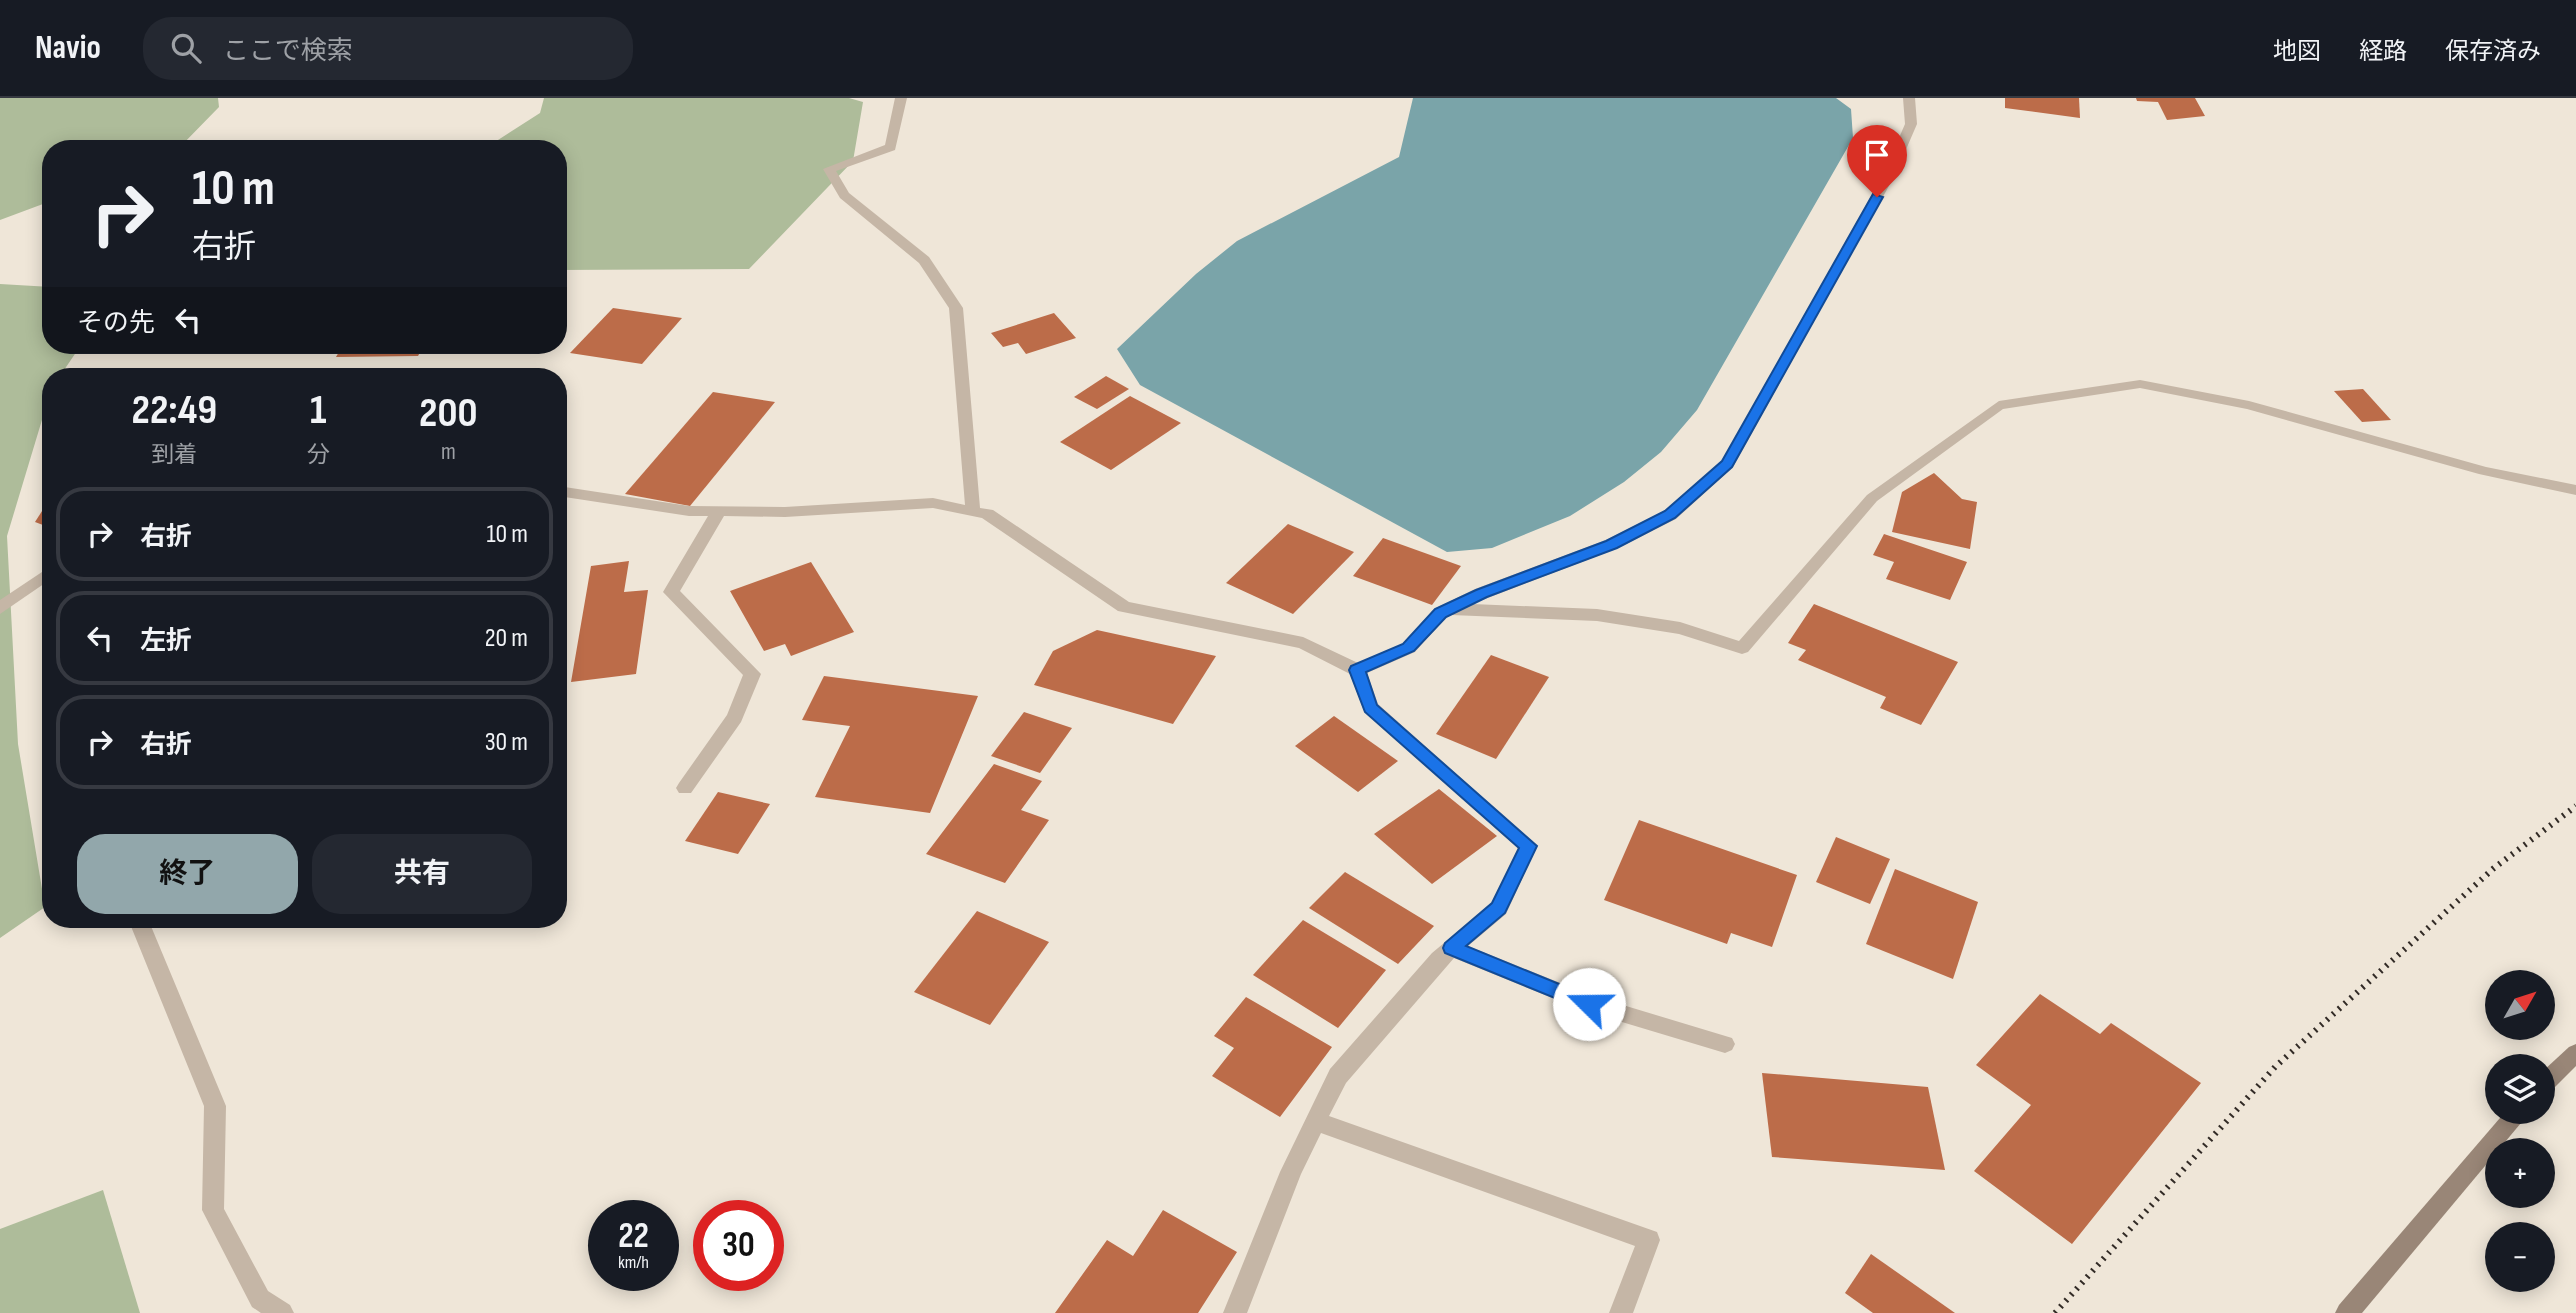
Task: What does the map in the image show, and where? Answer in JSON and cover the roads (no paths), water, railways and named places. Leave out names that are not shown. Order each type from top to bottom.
[{"type":"street","points":[[901,98],[891,147],[829,169],[844,195],[924,260],[956,308],[973,511]]},
{"type":"street","points":[[1357,670],[1409,648],[1440,613],[1481,593],[1612,544],[1670,515],[1728,464],[1889,175],[1911,124],[1909,98]]},
{"type":"street","points":[[1450,609],[1597,615],[1680,628],[1742,649],[1872,498],[2000,405],[2140,384],[2249,405],[2484,471],[2576,490]]},
{"type":"street","points":[[567,492],[689,511],[785,513],[933,503],[987,514],[1124,607],[1303,643],[1357,670],[1370,708],[1528,846],[1499,908],[1439,959],[1338,1076],[1291,1172],[1235,1313]]},
{"type":"street","points":[[685,788],[735,717],[752,674],[671,592],[719,511]]},
{"type":"street","points":[[0,608],[42,578]]},
{"type":"street","points":[[142,928],[215,1106],[213,1210],[260,1299],[282,1313]]},
{"type":"street","points":[[1452,948],[1589,1004],[1725,1044]]},
{"type":"street","points":[[2555,1073],[2576,1053]]},
{"type":"street","points":[[1316,1121],[1649,1240],[1621,1313]]},
{"type":"street","points":[[2347,1313],[2509,1124]]},
{"type":"water","points":[[1413,98],[1836,98],[1851,109],[1853,138],[1697,410],[1661,452],[1624,482],[1570,516],[1492,548],[1447,552],[1140,385],[1117,349],[1196,274],[1237,241],[1399,157]]},
{"type":"railway","points":[[2055,1313],[2275,1067],[2494,868],[2576,806]]}]
